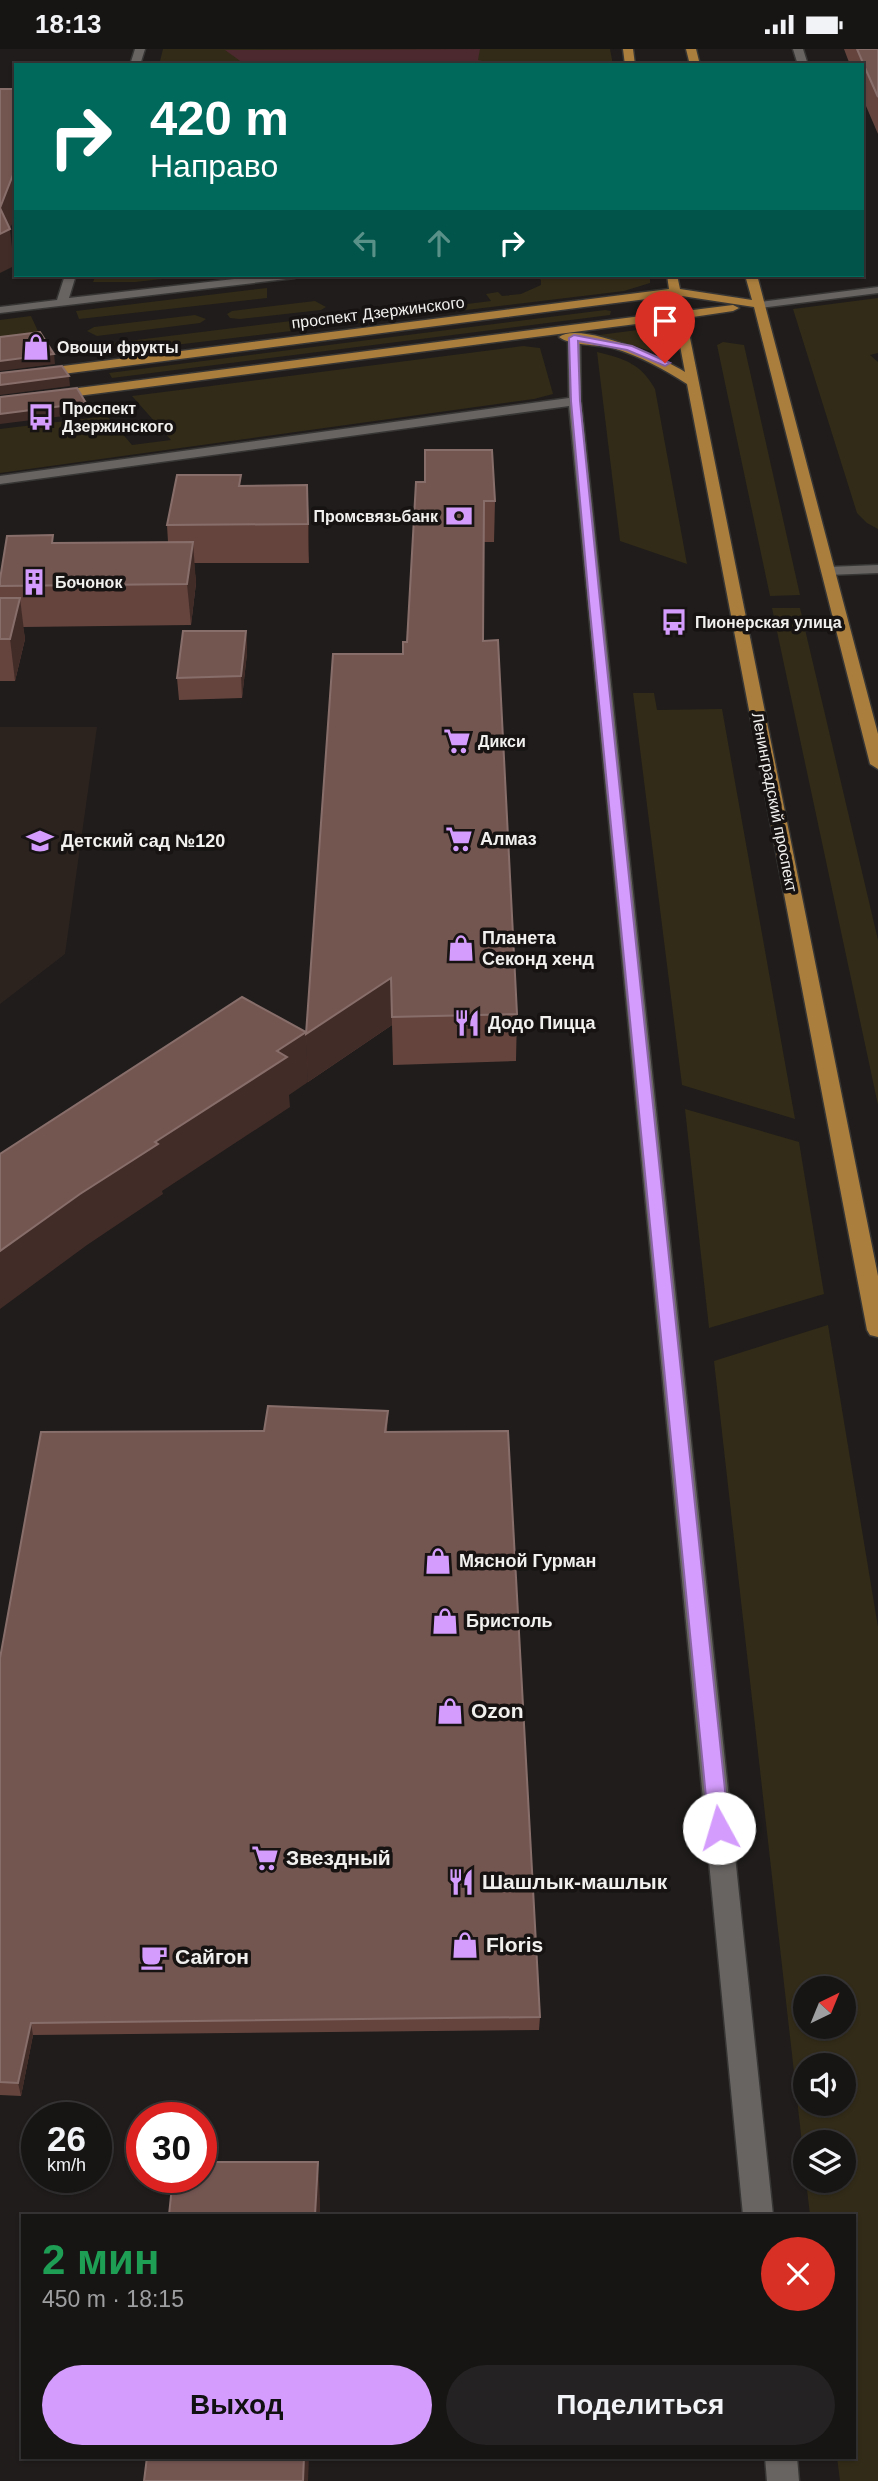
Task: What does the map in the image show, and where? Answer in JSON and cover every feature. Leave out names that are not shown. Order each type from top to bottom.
[{"type":"main road","name":"Ленинградский проспект","points":[[672,277],[878,1330]]},
{"type":"main road","points":[[752,277],[878,764]]},
{"type":"main road","name":"проспект Дзержинского","points":[[0,378],[676,292],[760,305]]},
{"type":"main road","name":"проспект Дзержинского","points":[[0,402],[760,305]]},
{"type":"main road","points":[[522,335],[574,338],[629,348],[665,363],[692,382]]},
{"type":"street","points":[[62,302],[69,277]]},
{"type":"street","points":[[0,310],[278,277]]},
{"type":"street","name":"проспект Дзержинского","points":[[760,305],[878,290]]},
{"type":"street","points":[[574,338],[575,401],[758,2214]]},
{"type":"street","points":[[0,480],[575,401]]},
{"type":"street","points":[[828,571],[878,569]]},
{"type":"street","points":[[781,2459],[783,2481]]},
{"type":"shaded area","points":[[163,49],[610,49],[613,63],[160,63]]},
{"type":"shaded area","points":[[480,49],[478,60],[491,63],[243,63],[225,50]]},
{"type":"shaded area","points":[[95,277],[181,277],[135,282],[93,282]]},
{"type":"shaded area","points":[[536,277],[650,277],[650,283],[624,291],[100,354],[96,345],[316,318],[346,322],[355,318],[491,301],[486,294],[521,294],[541,285],[541,280]]},
{"type":"shaded area","points":[[267,288],[267,298],[79,319],[76,311]]},
{"type":"shaded area","points":[[878,298],[878,353],[870,355],[878,362],[878,529],[857,513],[793,309]]},
{"type":"shaded area","points":[[315,301],[326,307],[321,310],[240,319],[230,318],[227,314],[232,311]]},
{"type":"shaded area","points":[[611,311],[610,315],[112,378],[109,373]]},
{"type":"shaded area","points":[[195,315],[206,319],[200,323],[97,336],[87,331],[94,327]]},
{"type":"shaded area","points":[[31,316],[42,340],[0,345],[0,320]]},
{"type":"shaded area","points":[[653,328],[657,353],[599,335]]},
{"type":"shaded area","points":[[723,342],[744,345],[800,595],[770,596],[717,345]]},
{"type":"shaded area","points":[[523,346],[540,348],[553,394],[534,399],[0,473],[0,429],[107,416],[132,445],[171,440],[132,396]]},
{"type":"shaded area","points":[[597,352],[631,363],[644,373],[655,389],[687,564],[620,541]]},
{"type":"shaded area","points":[[772,608],[800,608],[878,940],[878,1105]]},
{"type":"shaded area","points":[[633,693],[654,693],[657,710],[722,709],[795,1119],[682,1085]]},
{"type":"shaded area","name":"Детский сад №120","points":[[0,727],[97,727],[65,954],[0,1004]]},
{"type":"shaded area","points":[[685,1109],[799,1142],[824,1294],[709,1328]]},
{"type":"shaded area","points":[[828,1325],[878,1627],[878,2481],[840,2481],[837,2459],[856,2459],[856,2214],[810,2214],[807,2193],[856,2193],[856,2130],[801,2130],[799,2116],[856,2116],[856,2053],[793,2053],[793,2063],[714,1361]]},
{"type":"building","points":[[857,49],[878,49],[878,97],[864,63]]},
{"type":"building","points":[[0,89],[14,89],[14,172],[0,208]]},
{"type":"building","points":[[0,208],[10,229],[0,234]]},
{"type":"building","points":[[40,332],[54,354],[0,361],[0,337]]},
{"type":"building","points":[[62,366],[69,376],[0,385],[0,373]]},
{"type":"building","points":[[77,388],[86,403],[0,414],[0,397]]},
{"type":"building","points":[[425,450],[492,450],[495,501],[484,501],[483,641],[498,640],[517,1014],[392,1017],[391,978],[306,1034],[333,654],[403,654],[403,642],[407,642],[416,482],[425,482]]},
{"type":"building","points":[[177,475],[241,475],[239,486],[307,485],[308,524],[167,525]]},
{"type":"building","points":[[53,535],[52,543],[193,542],[187,584],[0,586],[7,536]]},
{"type":"building","points":[[0,598],[20,598],[10,639],[0,639]]},
{"type":"building","points":[[183,631],[246,631],[241,676],[177,678]]},
{"type":"building","points":[[242,997],[306,1032],[277,1051],[287,1057],[155,1142],[158,1144],[80,1194],[0,1251],[0,1154]]},
{"type":"building","name":"Звездный","points":[[268,1406],[388,1411],[385,1432],[508,1431],[540,2017],[31,2023],[18,2083],[0,2082],[0,1658],[41,1432],[264,1431]]},
{"type":"building","points":[[217,2162],[318,2162],[315,2214],[169,2214],[171,2193],[217,2193]]},
{"type":"building","points":[[147,2459],[304,2459],[303,2481],[144,2481]]},
{"type":"place","name":"Овощи фрукты","points":[[36,347]]},
{"type":"place","name":"Проспект Дзержинского","points":[[41,417]]},
{"type":"place","name":"Промсвязьбанк","points":[[459,516]]},
{"type":"place","name":"Бочонок","points":[[34,582]]},
{"type":"place","name":"Пионерская улица","points":[[674,622]]},
{"type":"place","name":"Дикси","points":[[457,741]]},
{"type":"place","name":"Алмаз","points":[[459,839]]},
{"type":"place","name":"Детский сад №120","points":[[40,841]]},
{"type":"place","name":"Планета Секонд хенд","points":[[461,948]]},
{"type":"place","name":"Додо Пицца","points":[[467,1023]]},
{"type":"place","name":"Мясной Гурман","points":[[438,1561]]},
{"type":"place","name":"Бристоль","points":[[445,1621]]},
{"type":"place","name":"Ozon","points":[[450,1711]]},
{"type":"place","name":"Звездный","points":[[265,1858]]},
{"type":"place","name":"Шашлык-машлык","points":[[461,1882]]},
{"type":"place","name":"Floris","points":[[465,1945]]},
{"type":"place","name":"Сайгон","points":[[154,1957]]},
{"type":"route","points":[[665,363],[629,348],[574,338],[575,401],[719,1828]]}]
